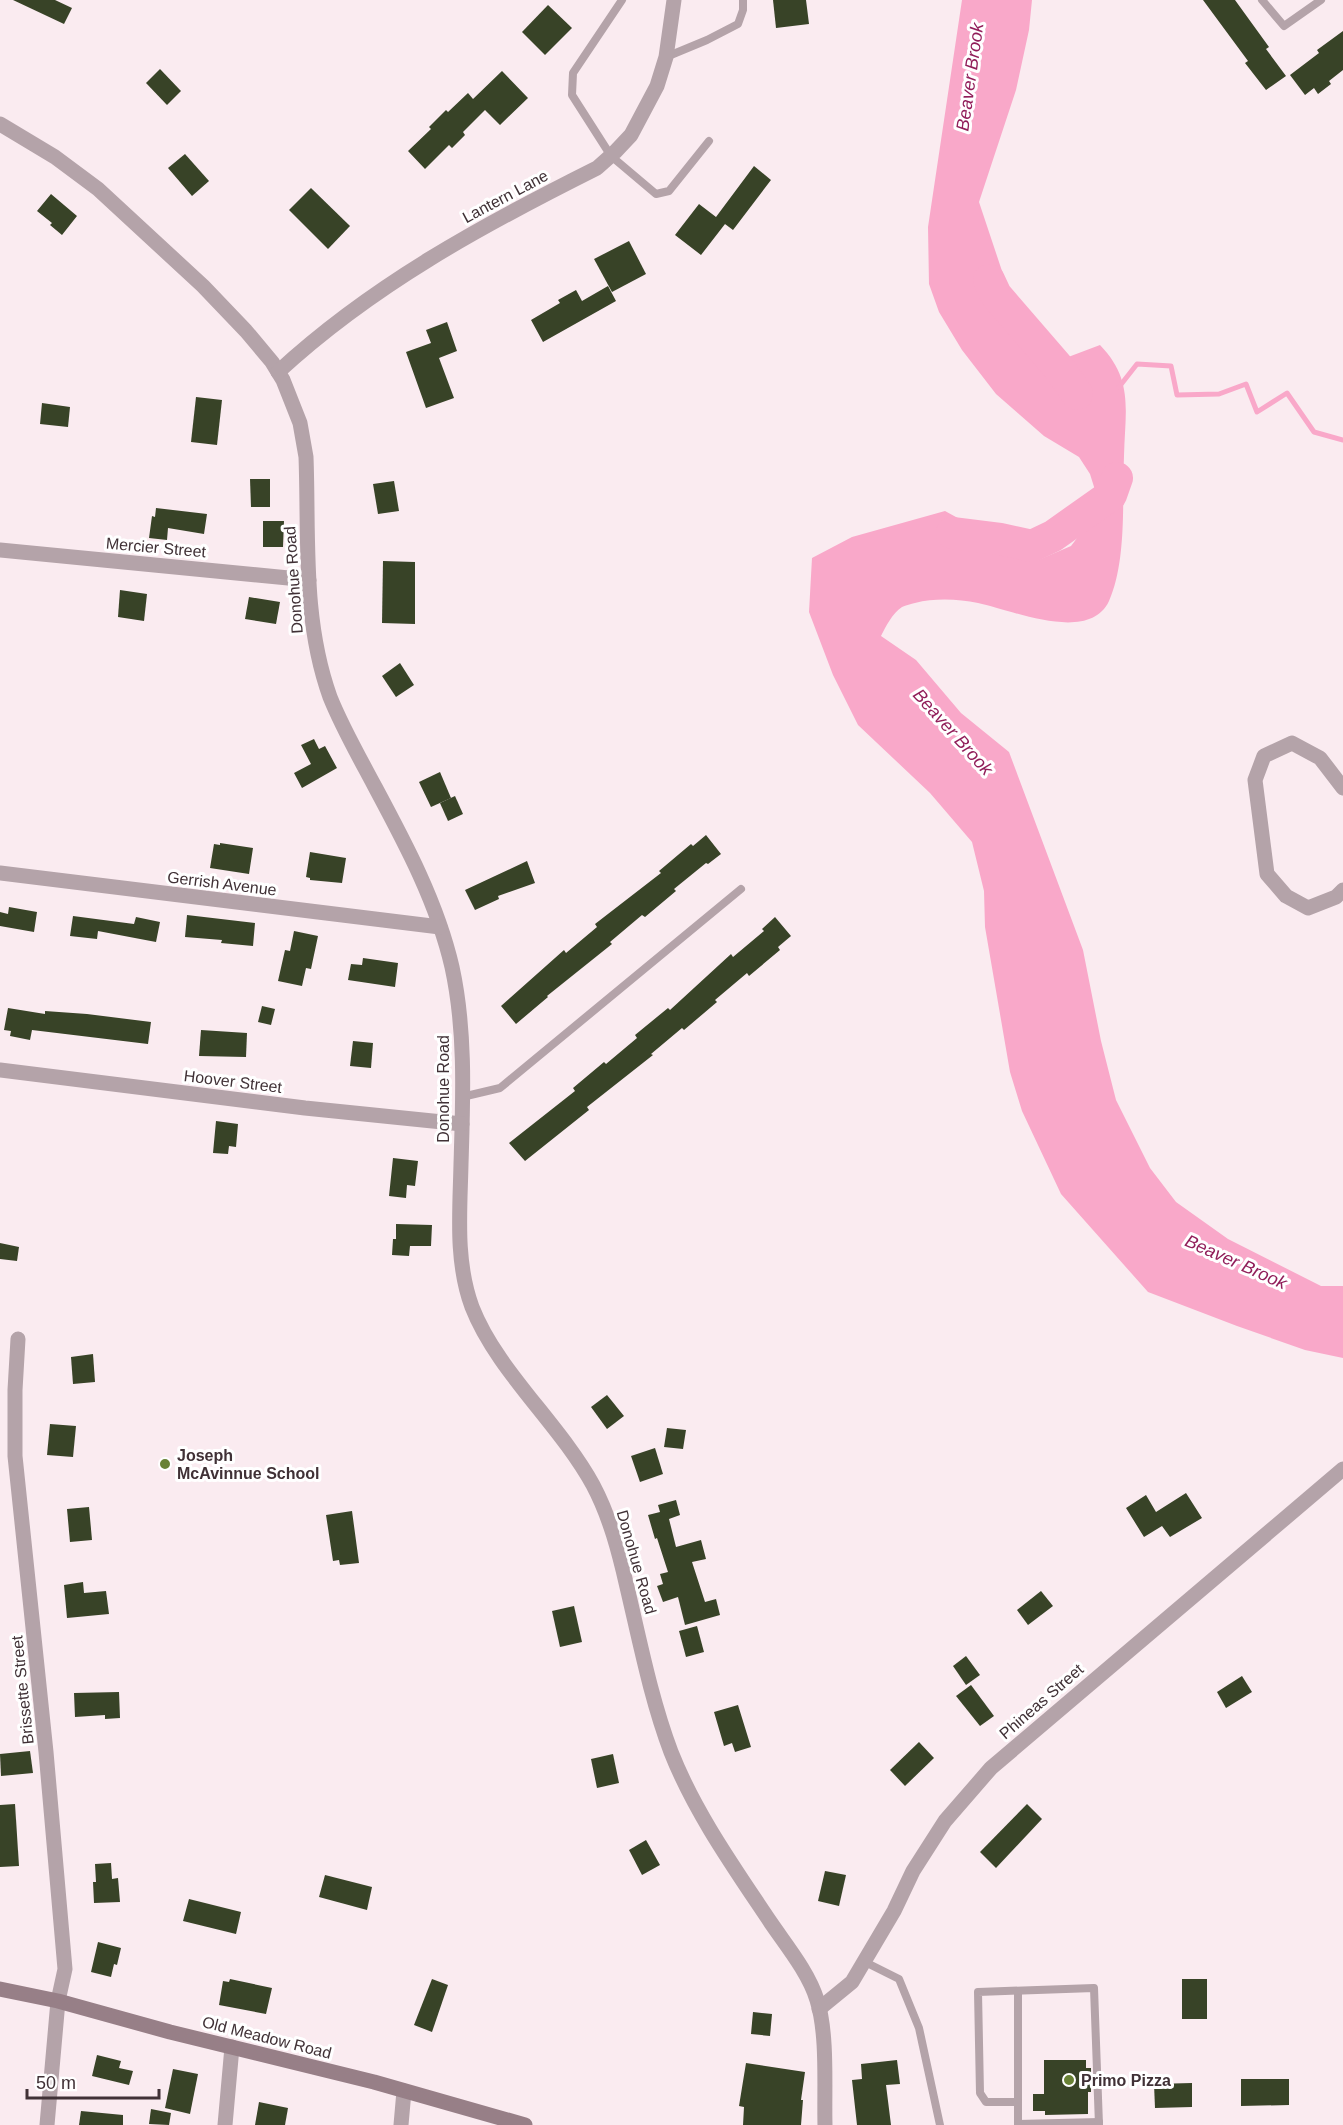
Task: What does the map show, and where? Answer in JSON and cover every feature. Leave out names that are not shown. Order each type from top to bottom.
[{"type":"street","name":"Lantern Lane","points":[[278,372],[339,319],[399,278],[464,238],[597,168],[611,156],[631,135],[657,86],[666,57],[674,0]]},
{"type":"street","name":"Donohue Road","points":[[0,124],[55,157],[98,189],[203,286],[254,339],[278,372],[293,404],[302,433],[307,490],[310,604],[317,648],[328,691],[348,737],[417,870],[440,927],[451,965],[461,1031],[460,1243],[464,1277],[472,1306],[490,1341],[573,1454],[600,1499],[619,1553],[651,1687],[672,1753],[732,1864],[811,1985],[819,2009],[824,2066],[825,2125]]},
{"type":"street","name":"Mercier Street","points":[[0,550],[309,580]]},
{"type":"street","points":[[1343,788],[1320,758],[1292,743],[1264,756],[1255,780],[1268,874],[1286,896],[1308,908],[1336,897],[1343,890]]},
{"type":"street","name":"Gerrish Avenue","points":[[0,873],[440,927]]},
{"type":"street","name":"Hoover Street","points":[[0,1070],[305,1108],[462,1124]]},
{"type":"street","name":"Brissette Street","points":[[18,1339],[15,1456],[46,1752],[65,1969],[58,2001],[47,2125]]},
{"type":"street","name":"Phineas Street","points":[[819,2009],[852,1982],[894,1911],[913,1871],[945,1821],[991,1768],[1343,1469]]},
{"type":"street","name":"Old Meadow Road","points":[[0,1989],[58,2001],[404,2091],[525,2125]]},
{"type":"street","points":[[225,2125],[232,2047]]},
{"type":"street","points":[[401,2125],[404,2091]]},
{"type":"lane","points":[[622,0],[573,73],[572,95],[611,156],[656,194],[669,191],[710,141]]},
{"type":"lane","points":[[666,57],[738,24],[743,10],[742,0]]},
{"type":"lane","points":[[1262,0],[1284,26],[1321,0]]},
{"type":"lane","points":[[462,1096],[500,1088],[741,888]]},
{"type":"lane","points":[[865,1962],[899,1979],[919,2028],[940,2125]]},
{"type":"lane","points":[[1018,1991],[1018,2102],[1018,2124],[1099,2124],[1094,1988],[978,1992],[980,2093],[986,2102],[1018,2102]]},
{"type":"water","points":[[962,0],[1032,0],[1029,30],[1016,90],[979,202],[1009,292],[1015,333],[1032,354],[1055,362],[1100,345],[1111,358],[1123,384],[1126,410],[1119,567],[1109,601],[1099,614],[1085,620],[1049,621],[970,602],[930,600],[902,607],[892,617],[881,636],[916,660],[961,713],[1009,752],[1083,950],[1101,1041],[1116,1100],[1150,1168],[1176,1202],[1228,1239],[1321,1286],[1343,1286],[1343,1358],[1305,1350],[1148,1292],[1061,1194],[1022,1111],[1010,1072],[985,927],[984,891],[972,842],[930,793],[858,725],[833,675],[809,612],[812,558],[852,537],[945,511],[1036,561],[1071,546],[1084,529],[1093,509],[1095,490],[1090,474],[1079,457],[1044,436],[996,394],[962,350],[939,312],[929,284],[928,227]]},
{"type":"building","points":[[13,0],[55,0],[72,8],[64,24]]},
{"type":"building","points":[[773,0],[806,0],[809,24],[776,28]]},
{"type":"building","points":[[1203,0],[1235,0],[1269,47],[1266,49],[1286,76],[1266,90],[1245,63],[1248,61]]},
{"type":"building","points":[[548,5],[572,28],[545,55],[522,32]]},
{"type":"building","points":[[1343,31],[1343,70],[1318,94],[1314,88],[1305,95],[1290,75],[1319,53],[1317,50]]},
{"type":"building","points":[[160,69],[181,91],[167,105],[146,83]]},
{"type":"building","points":[[502,71],[528,98],[500,125],[485,110],[463,132],[465,135],[452,148],[449,145],[425,169],[408,151],[431,129],[429,127],[446,110],[448,112],[468,93],[473,99]]},
{"type":"building","points":[[185,154],[209,181],[192,196],[168,168]]},
{"type":"building","points":[[754,166],[771,180],[733,230],[725,224],[701,255],[675,235],[699,204],[716,217]]},
{"type":"building","points":[[311,188],[350,226],[328,249],[289,210]]},
{"type":"building","points":[[51,194],[77,216],[62,235],[37,211]]},
{"type":"building","points":[[629,241],[646,274],[612,292],[594,259]]},
{"type":"building","points":[[608,286],[616,301],[543,342],[531,320],[560,303],[558,300],[576,290],[582,301]]},
{"type":"building","points":[[447,322],[457,351],[439,358],[454,398],[426,408],[406,352],[431,343],[426,330]]},
{"type":"building","points":[[196,397],[222,400],[217,445],[191,442]]},
{"type":"building","points":[[42,403],[70,407],[68,427],[40,424]]},
{"type":"building","points":[[250,479],[270,479],[270,507],[251,507]]},
{"type":"building","points":[[394,481],[399,511],[378,514],[373,484]]},
{"type":"building","points":[[156,508],[207,514],[204,534],[168,528],[167,540],[149,538],[152,516],[155,517]]},
{"type":"building","points":[[263,521],[284,521],[283,547],[263,547]]},
{"type":"building","points":[[383,561],[415,562],[415,624],[382,623]]},
{"type":"building","points":[[120,590],[147,594],[144,621],[118,617]]},
{"type":"building","points":[[249,597],[280,602],[276,624],[245,619]]},
{"type":"building","points":[[400,663],[414,685],[396,697],[382,676]]},
{"type":"building","points":[[314,739],[319,749],[325,746],[337,768],[302,788],[294,773],[311,764],[301,745]]},
{"type":"building","points":[[440,772],[451,798],[431,807],[419,782]]},
{"type":"building","points":[[455,796],[463,814],[448,821],[440,803]]},
{"type":"building","points":[[706,835],[721,854],[674,889],[676,891],[645,917],[642,915],[610,942],[612,944],[516,1024],[501,1006],[564,950],[566,953],[597,927],[595,924],[661,873],[659,871],[691,844],[693,846]]},
{"type":"building","points":[[220,843],[253,848],[249,874],[210,868],[214,844],[220,845]]},
{"type":"building","points":[[310,852],[346,858],[342,883],[310,880],[306,877]]},
{"type":"building","points":[[527,861],[535,883],[498,896],[499,899],[475,910],[465,890]]},
{"type":"building","points":[[9,907],[37,912],[34,932],[0,926],[0,912],[8,914]]},
{"type":"building","points":[[187,915],[255,923],[253,946],[221,943],[222,940],[185,937]]},
{"type":"building","points":[[73,916],[134,924],[136,917],[160,922],[156,942],[98,931],[97,939],[70,936]]},
{"type":"building","points":[[775,917],[791,936],[778,947],[780,950],[749,976],[747,973],[684,1030],[682,1028],[651,1054],[653,1055],[587,1107],[589,1110],[525,1161],[509,1143],[575,1091],[573,1088],[637,1038],[635,1035],[668,1008],[670,1010],[731,954],[733,957],[764,931],[762,929]]},
{"type":"building","points":[[294,931],[318,936],[311,969],[306,968],[302,986],[278,981],[285,950],[290,951]]},
{"type":"building","points":[[363,958],[398,963],[395,987],[348,980],[351,964],[362,965]]},
{"type":"building","points":[[262,1006],[275,1009],[271,1025],[258,1022]]},
{"type":"building","points":[[8,1008],[45,1014],[45,1011],[87,1014],[151,1022],[148,1044],[32,1030],[30,1040],[10,1036],[11,1031],[4,1030]]},
{"type":"building","points":[[201,1030],[247,1033],[246,1057],[199,1056]]},
{"type":"building","points":[[353,1041],[373,1043],[371,1068],[350,1066]]},
{"type":"building","points":[[216,1121],[238,1124],[236,1147],[229,1146],[228,1154],[213,1153]]},
{"type":"building","points":[[393,1158],[418,1161],[415,1186],[407,1185],[406,1198],[389,1196]]},
{"type":"building","points":[[396,1224],[432,1225],[431,1246],[410,1246],[409,1256],[392,1255],[393,1239],[396,1239]]},
{"type":"building","points":[[0,1243],[19,1247],[17,1261],[0,1259]]},
{"type":"building","points":[[93,1354],[95,1382],[73,1384],[71,1357]]},
{"type":"building","points":[[607,1395],[624,1416],[607,1429],[591,1407]]},
{"type":"building","points":[[50,1424],[76,1426],[73,1457],[47,1455]]},
{"type":"building","points":[[667,1428],[686,1430],[683,1449],[664,1447]]},
{"type":"building","points":[[655,1448],[663,1474],[640,1482],[631,1456]]},
{"type":"building","points":[[1186,1493],[1202,1518],[1170,1537],[1162,1526],[1144,1537],[1126,1508],[1146,1495],[1156,1512]]},
{"type":"building","points":[[676,1500],[680,1515],[669,1519],[676,1547],[701,1540],[706,1559],[692,1562],[705,1602],[716,1599],[720,1615],[685,1625],[678,1597],[663,1602],[657,1586],[663,1584],[660,1574],[668,1572],[648,1515],[660,1512],[658,1505]]},
{"type":"building","points":[[89,1507],[92,1540],[70,1542],[67,1509]]},
{"type":"building","points":[[352,1511],[359,1563],[340,1565],[339,1560],[333,1561],[326,1515]]},
{"type":"building","points":[[83,1582],[84,1593],[106,1591],[109,1614],[67,1618],[64,1585]]},
{"type":"building","points":[[1041,1591],[1053,1606],[1028,1625],[1017,1610]]},
{"type":"building","points":[[574,1606],[582,1642],[560,1647],[552,1611]]},
{"type":"building","points":[[697,1626],[704,1652],[686,1657],[679,1631]]},
{"type":"building","points":[[966,1656],[980,1675],[966,1685],[953,1666]]},
{"type":"building","points":[[1242,1676],[1252,1692],[1226,1708],[1217,1692]]},
{"type":"building","points":[[971,1685],[994,1716],[980,1726],[956,1696]]},
{"type":"building","points":[[119,1692],[120,1718],[105,1719],[105,1715],[75,1717],[74,1693]]},
{"type":"building","points":[[738,1705],[751,1747],[735,1752],[732,1743],[724,1746],[714,1712]]},
{"type":"building","points":[[919,1742],[934,1758],[905,1786],[890,1770]]},
{"type":"building","points":[[30,1751],[33,1773],[1,1776],[0,1754]]},
{"type":"building","points":[[613,1754],[619,1783],[597,1788],[591,1759]]},
{"type":"building","points":[[15,1804],[19,1866],[0,1867],[0,1805]]},
{"type":"building","points":[[1027,1804],[1042,1819],[996,1868],[980,1852]]},
{"type":"building","points":[[646,1840],[660,1865],[642,1875],[629,1850]]},
{"type":"building","points":[[111,1863],[112,1879],[118,1878],[120,1902],[94,1903],[95,1864]]},
{"type":"building","points":[[825,1871],[846,1875],[839,1906],[818,1901]]},
{"type":"building","points":[[325,1875],[372,1887],[367,1910],[319,1897]]},
{"type":"building","points":[[189,1899],[241,1912],[236,1934],[183,1921]]},
{"type":"building","points":[[98,1942],[121,1948],[111,1977],[91,1972]]},
{"type":"building","points":[[230,1979],[272,1988],[266,2014],[219,2005],[223,1981],[229,1982]]},
{"type":"building","points":[[432,1979],[448,1985],[432,2032],[414,2025]]},
{"type":"building","points":[[1182,1979],[1207,1979],[1207,2019],[1182,2019]]},
{"type":"building","points":[[753,2012],[772,2014],[770,2036],[751,2034]]},
{"type":"building","points":[[97,2055],[121,2061],[119,2068],[133,2071],[129,2085],[92,2076]]},
{"type":"building","points":[[897,2060],[900,2084],[886,2085],[891,2125],[857,2125],[852,2080],[862,2079],[861,2064]]},
{"type":"building","name":"Primo Pizza","points":[[1044,2060],[1086,2060],[1086,2068],[1091,2068],[1088,2114],[1045,2115],[1045,2111],[1033,2111],[1033,2094],[1044,2094]]},
{"type":"building","points":[[746,2063],[805,2072],[801,2100],[803,2100],[801,2125],[743,2125],[744,2107],[739,2106]]},
{"type":"building","points":[[173,2069],[198,2074],[190,2114],[165,2108]]},
{"type":"building","points":[[1241,2079],[1289,2079],[1289,2105],[1241,2106]]},
{"type":"building","points":[[1192,2083],[1192,2107],[1155,2108],[1154,2084]]},
{"type":"building","points":[[259,2102],[288,2108],[285,2125],[255,2125]]},
{"type":"building","points":[[151,2109],[171,2113],[169,2125],[149,2124]]},
{"type":"building","points":[[81,2111],[123,2115],[123,2125],[79,2125]]},
{"type":"waterway","name":"Beaver Brook","points":[[989,280],[996,295],[1059,368],[1077,394]]},
{"type":"waterway","points":[[1119,387],[1137,364],[1171,366],[1177,395],[1219,394],[1246,384],[1257,412],[1287,393],[1314,432],[1343,440]]},
{"type":"waterway","name":"Beaver Brook","points":[[952,533],[1032,546],[1053,536],[1111,495],[1117,478]]},
{"type":"place","name":"Joseph McAvinnue School","points":[[165,1464]]},
{"type":"place","name":"Primo Pizza","points":[[1069,2080]]}]
